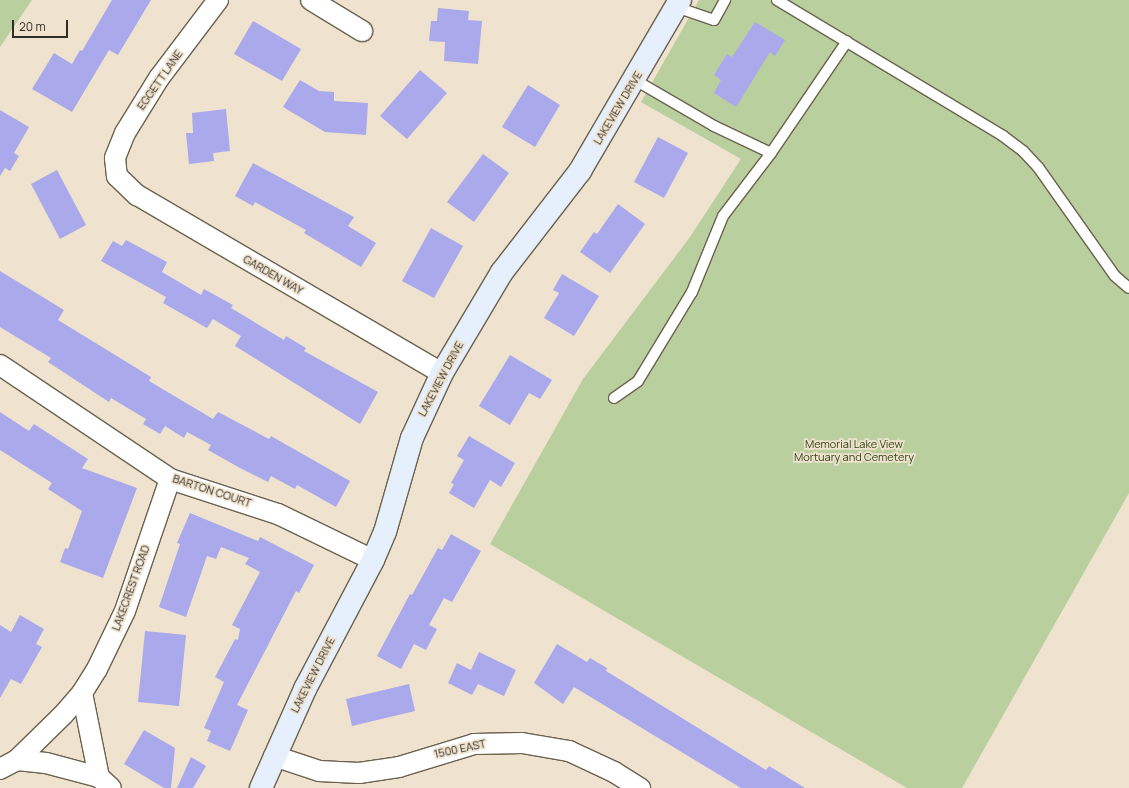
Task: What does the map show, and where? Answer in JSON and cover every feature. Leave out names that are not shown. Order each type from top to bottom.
[{"type":"street","name":"EGGETT LANE","points":[[115,167],[121,141],[147,97],[218,0]]},
{"type":"street","points":[[311,0],[362,31]]},
{"type":"street","name":"LAKEVIEW DRIVE","points":[[261,788],[274,756],[322,655],[373,560],[385,532],[412,438],[442,373],[502,272],[567,190],[635,80],[678,4]]},
{"type":"street","name":"GARDEN WAY","points":[[115,167],[122,183],[136,195],[442,373]]},
{"type":"street","name":"BARTON COURT","points":[[0,365],[170,479],[278,514],[373,560]]},
{"type":"street","name":"LAKECREST ROAD","points":[[0,769],[17,760],[82,693],[97,669],[125,611],[170,479]]},
{"type":"street","points":[[82,693],[105,783]]},
{"type":"street","name":"1500 EAST","points":[[274,756],[318,771],[359,773],[399,767],[474,744],[522,743],[569,751],[614,772],[640,788]]},
{"type":"street","points":[[17,760],[46,763],[105,783]]},
{"type":"lane","points":[[678,4],[714,20],[725,0]]},
{"type":"lane","points":[[777,0],[1003,136],[1023,151],[1038,167],[1115,276],[1129,288]]},
{"type":"lane","points":[[614,398],[638,381],[692,292],[723,216],[771,153],[847,41]]},
{"type":"lane","points":[[635,80],[714,126],[771,153]]},
{"type":"green space","points":[[0,0],[32,0],[0,47]]},
{"type":"green space","name":"Memorial Lake View Mortuary and Cemetery","points":[[699,0],[1129,0],[1129,493],[962,788],[907,788],[490,544],[583,379],[690,237],[741,159],[641,102]]},
{"type":"building","points":[[112,0],[151,0],[118,55],[109,50],[72,112],[32,89],[54,53],[72,64],[80,50],[82,51]]},
{"type":"building","points":[[438,8],[469,11],[468,20],[482,21],[478,64],[444,61],[445,42],[429,41],[431,21],[437,21]]},
{"type":"building","points":[[253,21],[301,49],[282,81],[234,54]]},
{"type":"building","points":[[755,22],[785,40],[775,56],[770,52],[736,107],[714,93],[721,80],[714,75],[727,54],[732,57]]},
{"type":"building","points":[[420,70],[447,93],[407,139],[380,116]]},
{"type":"building","points":[[300,80],[319,91],[334,92],[334,101],[368,103],[366,135],[325,132],[283,107]]},
{"type":"building","points":[[528,85],[560,105],[535,147],[502,127]]},
{"type":"building","points":[[226,109],[230,151],[213,153],[214,161],[189,164],[186,133],[193,133],[192,113]]},
{"type":"building","points":[[0,110],[29,127],[14,153],[19,156],[10,171],[5,168],[0,176]]},
{"type":"building","points":[[658,137],[688,153],[664,198],[634,182]]},
{"type":"building","points":[[483,154],[509,173],[474,222],[447,202]]},
{"type":"building","points":[[253,163],[354,217],[348,226],[376,243],[361,267],[304,233],[306,230],[255,202],[253,206],[235,196]]},
{"type":"building","points":[[57,170],[86,225],[60,239],[31,184]]},
{"type":"building","points":[[618,204],[645,224],[610,273],[580,252],[594,232],[597,234]]},
{"type":"building","points":[[431,228],[463,246],[434,298],[402,281]]},
{"type":"building","points":[[126,240],[167,262],[162,272],[201,295],[204,289],[233,305],[231,308],[284,340],[286,336],[306,348],[304,351],[378,392],[360,424],[235,346],[241,336],[213,319],[207,328],[163,303],[166,297],[101,261],[113,241],[122,246]]},
{"type":"building","points":[[0,271],[64,310],[58,320],[151,377],[149,381],[213,419],[218,412],[269,439],[271,436],[350,481],[336,507],[297,485],[295,489],[271,476],[268,482],[240,468],[208,450],[211,445],[187,432],[184,438],[165,426],[160,434],[143,424],[146,419],[111,398],[109,402],[48,362],[51,358],[0,327]]},
{"type":"building","points":[[562,274],[599,296],[574,336],[544,318],[559,293],[553,290]]},
{"type":"building","points":[[510,355],[552,380],[540,399],[529,393],[510,425],[479,406]]},
{"type":"building","points":[[0,412],[29,431],[34,424],[88,459],[82,468],[137,488],[103,578],[60,562],[65,548],[68,549],[82,511],[48,489],[52,483],[0,450]]},
{"type":"building","points":[[469,436],[515,463],[501,487],[490,480],[474,508],[449,493],[454,484],[451,483],[464,460],[457,456]]},
{"type":"building","points":[[190,513],[258,541],[260,537],[314,565],[299,593],[296,591],[237,705],[248,710],[230,751],[207,741],[211,731],[204,728],[224,682],[215,677],[235,639],[238,640],[240,629],[232,625],[260,572],[245,564],[249,558],[221,547],[216,559],[207,556],[186,617],[159,607],[180,544],[177,543]]},
{"type":"building","points":[[451,534],[481,551],[452,602],[444,598],[429,625],[437,629],[426,650],[414,644],[401,669],[377,656],[410,594],[412,595],[438,548],[442,550]]},
{"type":"building","points":[[20,615],[44,629],[36,644],[42,647],[21,684],[11,679],[0,698],[0,625],[11,632]]},
{"type":"building","points":[[145,631],[186,635],[179,706],[138,702]]},
{"type":"building","points":[[557,644],[587,662],[590,658],[607,668],[606,671],[766,770],[769,766],[805,788],[741,788],[574,687],[563,704],[534,683]]},
{"type":"building","points":[[479,652],[516,670],[504,696],[478,684],[472,695],[448,683],[457,663],[471,670]]},
{"type":"building","points":[[409,684],[415,711],[352,726],[346,699]]},
{"type":"building","points":[[144,730],[175,748],[171,788],[164,788],[124,764]]},
{"type":"building","points":[[191,757],[206,766],[193,788],[177,788]]}]
